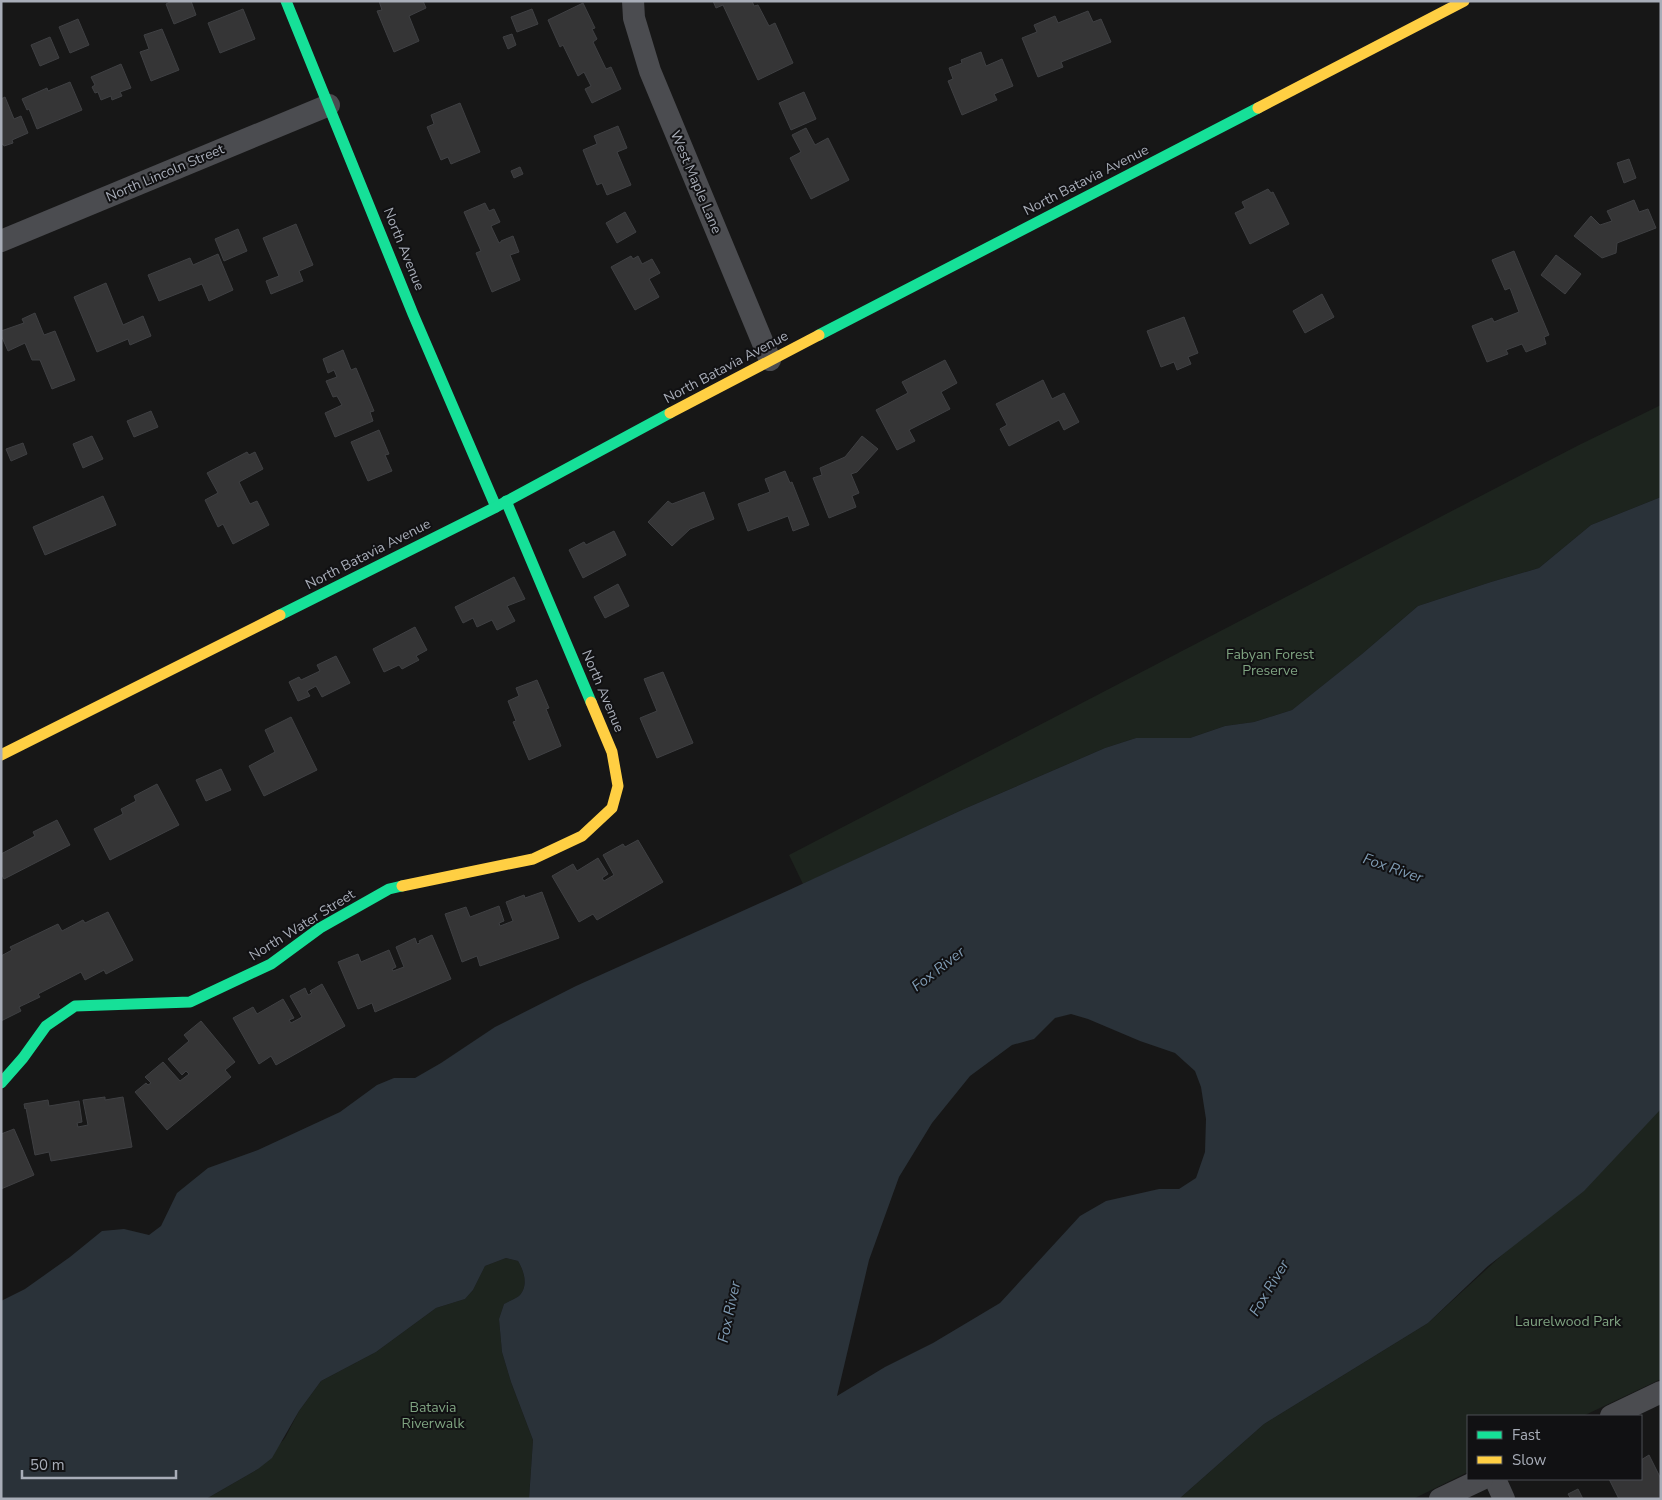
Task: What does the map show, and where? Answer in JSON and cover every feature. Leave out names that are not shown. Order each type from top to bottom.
[{"type":"main road","name":"North Avenue","points":[[286,1],[413,314],[496,507]]},
{"type":"main road","name":"North Batavia Avenue","points":[[1,755],[496,507],[770,360],[1464,1]]},
{"type":"main road","name":"North Avenue","points":[[506,501],[612,752],[618,786],[612,808],[582,836],[533,859]]},
{"type":"main road","name":"North Water Street","points":[[1,1083],[23,1058],[46,1026],[75,1006],[190,1002],[271,964],[320,928],[390,890],[533,859]]},
{"type":"street","name":"West Maple Lane","points":[[633,1],[634,18],[650,71],[770,360]]},
{"type":"street","name":"North Lincoln Street","points":[[1,241],[329,105]]},
{"type":"street","points":[[1612,1415],[1661,1392]]},
{"type":"street","points":[[1440,1499],[1480,1480]]},
{"type":"street","points":[[1495,1480],[1504,1499]]},
{"type":"green space","name":"Fabyan Forest Preserve","points":[[1661,405],[1661,497],[1591,525],[1539,568],[1418,606],[1292,710],[1254,722],[1225,726],[1190,738],[1136,738],[1105,748],[964,809],[803,884],[789,855],[1579,445]]},
{"type":"green space","name":"Laurelwood Park","points":[[1661,1109],[1661,1379],[1585,1415],[1467,1415],[1467,1472],[1413,1499],[1179,1499],[1264,1424],[1428,1323]]},
{"type":"green space","name":"Batavia Riverwalk","points":[[506,1258],[518,1261],[525,1283],[519,1296],[504,1304],[499,1319],[502,1352],[533,1440],[529,1499],[206,1499],[258,1469],[285,1438],[299,1411],[321,1381],[376,1352],[436,1308],[465,1299],[473,1290],[485,1266]]},
{"type":"water","name":"Fox River","points":[[1661,497],[1661,1109],[1584,1191],[1488,1266],[1428,1323],[1264,1424],[1179,1499],[529,1499],[533,1440],[502,1352],[499,1319],[504,1304],[519,1296],[525,1283],[518,1261],[506,1258],[485,1266],[473,1290],[465,1299],[436,1308],[376,1352],[321,1381],[299,1411],[272,1458],[258,1469],[206,1499],[1,1499],[1,1301],[25,1289],[70,1257],[102,1231],[124,1229],[149,1235],[161,1226],[177,1193],[208,1168],[258,1150],[340,1112],[377,1085],[394,1078],[415,1078],[495,1027],[576,986],[964,809],[1105,748],[1136,738],[1190,738],[1225,726],[1254,722],[1292,710],[1418,606],[1539,568],[1591,525]],"holes":[[[1071,1014],[1088,1019],[1140,1041],[1175,1053],[1195,1071],[1201,1087],[1206,1119],[1205,1152],[1196,1178],[1179,1189],[1159,1189],[1106,1201],[1080,1216],[1000,1303],[933,1343],[885,1367],[837,1396],[869,1260],[899,1177],[932,1123],[970,1076],[1012,1045],[1034,1039],[1055,1018]]]},
{"type":"building","points":[[172,1],[191,1],[196,15],[174,24],[166,4]]},
{"type":"building","points":[[379,1],[423,1],[426,8],[409,16],[419,41],[394,52],[377,11],[382,10]]},
{"type":"building","points":[[713,1],[752,1],[754,6],[758,5],[769,26],[775,23],[793,63],[758,80],[723,5],[716,8]]},
{"type":"building","points":[[583,3],[595,28],[592,29],[597,39],[593,42],[606,69],[611,67],[621,89],[592,103],[585,89],[591,86],[584,72],[578,76],[563,45],[560,47],[548,20]]},
{"type":"building","points":[[243,9],[255,39],[220,53],[208,23]]},
{"type":"building","points":[[532,9],[538,24],[517,32],[511,17]]},
{"type":"building","points":[[1088,11],[1093,22],[1101,19],[1111,42],[1061,62],[1063,67],[1038,77],[1022,38],[1037,32],[1034,25],[1055,16],[1058,23]]},
{"type":"building","points":[[78,19],[89,45],[70,53],[59,27]]},
{"type":"building","points":[[162,29],[179,70],[151,81],[140,52],[149,49],[144,35]]},
{"type":"building","points":[[512,34],[516,45],[508,49],[503,37]]},
{"type":"building","points":[[50,37],[59,58],[40,66],[31,45]]},
{"type":"building","points":[[981,52],[986,66],[1002,59],[1013,86],[994,94],[997,100],[962,115],[948,81],[953,79],[949,68],[962,63],[961,60]]},
{"type":"building","points":[[121,64],[131,88],[120,92],[122,96],[112,100],[111,96],[101,100],[98,92],[95,93],[92,87],[95,85],[91,77]]},
{"type":"building","points":[[70,82],[82,110],[37,129],[29,109],[27,110],[22,99],[47,88],[48,91]]},
{"type":"building","points":[[804,92],[816,119],[791,130],[779,103]]},
{"type":"building","points":[[5,97],[14,119],[21,116],[28,133],[12,140],[13,143],[4,146],[3,144],[1,145],[1,99]]},
{"type":"building","points":[[460,103],[480,152],[451,164],[448,157],[441,160],[427,127],[434,124],[431,115]]},
{"type":"building","points":[[618,126],[627,148],[617,152],[631,185],[607,195],[602,183],[597,185],[583,150],[597,144],[594,136]]},
{"type":"building","points":[[806,128],[815,145],[828,138],[849,180],[811,199],[790,158],[801,152],[792,135]]},
{"type":"building","points":[[1629,159],[1636,178],[1624,183],[1617,163]]},
{"type":"building","points":[[520,167],[523,174],[514,178],[511,171]]},
{"type":"building","points":[[1268,189],[1271,193],[1273,192],[1289,224],[1250,244],[1235,213],[1245,208],[1242,202]]},
{"type":"building","points":[[1634,200],[1639,212],[1648,209],[1656,228],[1617,243],[1616,253],[1602,258],[1574,236],[1591,216],[1600,225],[1612,221],[1607,211]]},
{"type":"building","points":[[485,203],[489,211],[494,209],[500,222],[491,226],[499,243],[513,236],[519,252],[510,255],[520,280],[492,292],[476,253],[481,251],[464,212]]},
{"type":"building","points":[[625,212],[636,232],[617,243],[606,223]]},
{"type":"building","points":[[296,224],[313,265],[299,271],[303,281],[271,294],[266,281],[279,276],[263,238]]},
{"type":"building","points":[[238,229],[247,251],[224,261],[215,239]]},
{"type":"building","points":[[1514,251],[1549,335],[1544,337],[1546,344],[1526,352],[1522,344],[1506,350],[1508,354],[1487,362],[1472,326],[1492,318],[1494,322],[1519,312],[1510,288],[1505,290],[1492,260]]},
{"type":"building","points":[[218,254],[233,290],[209,301],[202,284],[159,301],[148,275],[190,258],[193,265]]},
{"type":"building","points":[[1556,255],[1581,274],[1565,294],[1541,275]]},
{"type":"building","points":[[631,256],[633,259],[638,256],[642,264],[652,259],[660,273],[649,279],[659,297],[635,310],[611,267]]},
{"type":"building","points":[[106,283],[123,325],[143,316],[151,336],[130,345],[128,339],[97,352],[74,297]]},
{"type":"building","points":[[1322,294],[1334,317],[1305,333],[1293,311]]},
{"type":"building","points":[[35,313],[44,335],[55,331],[75,380],[52,389],[40,360],[32,360],[25,343],[8,351],[1,331],[24,323],[22,319]]},
{"type":"building","points":[[1184,317],[1198,353],[1188,357],[1191,364],[1177,370],[1174,362],[1161,367],[1147,331]]},
{"type":"building","points":[[343,350],[351,370],[356,368],[374,411],[370,412],[373,421],[335,437],[325,413],[342,405],[337,396],[333,397],[326,381],[337,377],[334,370],[328,373],[323,359]]},
{"type":"building","points":[[945,360],[957,383],[941,392],[950,409],[909,430],[915,441],[897,450],[876,410],[908,393],[902,382]]},
{"type":"building","points":[[1043,380],[1052,399],[1064,393],[1079,422],[1064,430],[1059,420],[1009,446],[1000,429],[1007,425],[996,404]]},
{"type":"building","points":[[151,411],[158,427],[134,437],[127,421]]},
{"type":"building","points":[[379,430],[389,454],[385,455],[392,471],[368,481],[351,442]]},
{"type":"building","points":[[92,436],[103,459],[83,468],[73,444]]},
{"type":"building","points":[[862,436],[878,449],[857,472],[851,474],[859,493],[852,496],[856,507],[829,518],[813,478],[822,475],[820,468],[845,457]]},
{"type":"building","points":[[23,443],[27,454],[11,461],[6,449]]},
{"type":"building","points":[[247,452],[249,455],[255,452],[263,469],[239,482],[250,504],[257,501],[269,525],[233,544],[223,524],[218,527],[205,500],[218,493],[207,473]]},
{"type":"building","points":[[785,471],[790,483],[792,482],[809,525],[793,531],[788,516],[748,531],[738,504],[770,492],[765,479]]},
{"type":"building","points":[[704,492],[714,519],[690,529],[672,546],[648,522],[668,501],[672,504]]},
{"type":"building","points":[[103,496],[116,525],[45,555],[33,527]]},
{"type":"building","points":[[614,531],[626,555],[583,578],[569,550],[584,542],[586,545]]},
{"type":"building","points":[[514,577],[525,599],[507,606],[515,621],[497,630],[492,620],[477,627],[473,618],[463,623],[455,607]]},
{"type":"building","points":[[618,584],[629,606],[605,618],[594,597]]},
{"type":"building","points":[[415,627],[427,650],[416,656],[419,660],[402,669],[399,665],[384,672],[373,649]]},
{"type":"building","points":[[336,656],[350,683],[322,697],[316,686],[307,691],[310,696],[298,701],[289,682],[299,677],[301,680],[320,671],[317,665]]},
{"type":"building","points":[[663,672],[693,743],[657,758],[640,718],[657,711],[644,679]]},
{"type":"building","points":[[537,680],[549,708],[546,709],[561,746],[529,760],[513,722],[516,721],[508,701],[519,696],[516,688]]},
{"type":"building","points":[[291,717],[317,770],[264,796],[249,766],[275,752],[265,730]]},
{"type":"building","points":[[221,769],[231,790],[206,801],[196,780]]},
{"type":"building","points":[[157,784],[179,825],[110,860],[94,829],[123,814],[121,809],[136,801],[134,796]]},
{"type":"building","points":[[57,820],[70,845],[4,879],[1,873],[1,854],[35,836],[33,832]]},
{"type":"building","points":[[638,840],[663,882],[597,920],[593,914],[579,922],[552,876],[573,864],[577,871],[598,858],[608,874],[602,878],[604,881],[614,875],[603,855],[623,844],[625,847]]},
{"type":"building","points":[[542,892],[559,938],[480,966],[477,956],[462,962],[445,914],[466,907],[470,917],[499,906],[504,921],[499,923],[500,926],[513,921],[506,902],[524,895],[525,898]]},
{"type":"building","points":[[108,912],[133,960],[106,974],[104,970],[85,980],[81,972],[38,994],[40,997],[19,1007],[21,1011],[1,1021],[1,956],[12,950],[10,947],[58,924],[62,931],[83,920],[85,923]]},
{"type":"building","points":[[432,935],[451,979],[375,1012],[372,1003],[358,1009],[338,962],[358,954],[361,962],[389,950],[396,967],[392,969],[393,971],[404,967],[396,947],[415,938],[417,944],[420,943],[419,941]]},
{"type":"building","points":[[322,984],[345,1026],[276,1065],[271,1056],[259,1064],[233,1018],[253,1007],[257,1014],[283,999],[294,1018],[289,1020],[291,1023],[302,1017],[290,996],[305,988],[308,995],[312,993],[310,991]]},
{"type":"building","points":[[201,1021],[235,1062],[225,1070],[231,1077],[167,1130],[135,1092],[146,1083],[148,1085],[151,1083],[145,1077],[163,1062],[180,1081],[189,1074],[186,1071],[182,1075],[168,1059],[189,1041],[184,1035]]},
{"type":"building","points":[[105,1097],[105,1100],[123,1097],[132,1147],[51,1161],[49,1152],[35,1155],[24,1104],[48,1100],[49,1106],[79,1101],[82,1122],[77,1123],[78,1127],[88,1125],[83,1100]]},
{"type":"building","points":[[14,1129],[34,1175],[1,1189],[1,1134]]},
{"type":"building","points":[[1649,1455],[1661,1479],[1661,1499],[1619,1499],[1610,1480],[1642,1480],[1642,1459]]},
{"type":"building","points":[[1578,1489],[1583,1499],[1571,1499],[1568,1494]]},
{"type":"traffic: fast","points":[[286,1],[413,314],[496,507]]},
{"type":"traffic: fast","points":[[819,335],[1258,108]]},
{"type":"traffic: fast","points":[[280,615],[496,507],[670,413]]},
{"type":"traffic: fast","points":[[506,501],[591,702]]},
{"type":"traffic: fast","points":[[1,1083],[23,1058],[46,1026],[75,1006],[190,1002],[271,964],[320,928],[389,889],[402,886]]},
{"type":"traffic: slow","points":[[1258,108],[1464,1]]},
{"type":"traffic: slow","points":[[670,413],[819,335]]},
{"type":"traffic: slow","points":[[1,755],[280,615]]},
{"type":"traffic: slow","points":[[402,886],[533,859],[582,836],[612,808],[618,786],[612,752],[591,702]]}]
